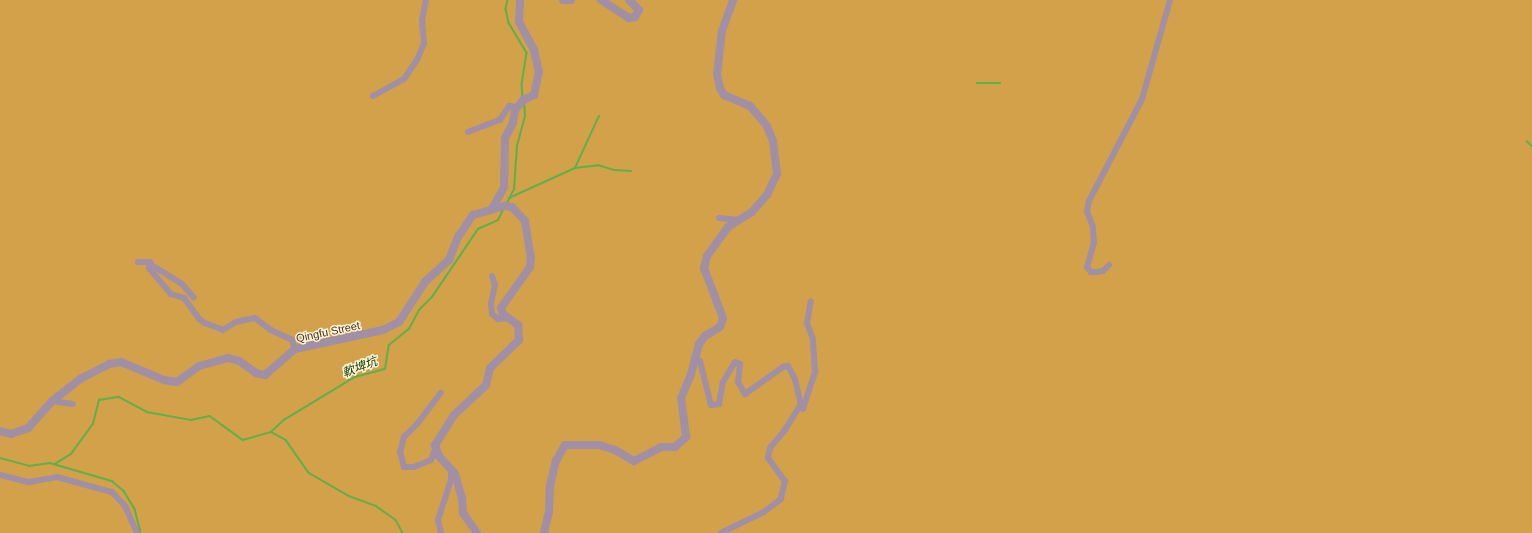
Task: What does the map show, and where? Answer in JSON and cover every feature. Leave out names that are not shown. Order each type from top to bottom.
[{"type":"street","points":[[373,96],[404,79],[418,58],[424,43],[422,20],[426,0]]},
{"type":"street","points":[[492,209],[504,187],[505,138],[513,123],[516,109],[523,100],[534,95],[539,72],[534,50],[519,22],[520,0]]},
{"type":"street","points":[[563,0],[571,0]]},
{"type":"street","points":[[601,0],[629,18],[635,17],[639,10],[629,0]]},
{"type":"street","points":[[544,533],[550,512],[550,486],[556,461],[565,445],[599,445],[615,450],[634,461],[641,460],[650,451],[661,447],[675,447],[683,443],[686,437],[686,425],[681,407],[681,398],[691,374],[699,344],[705,336],[720,326],[723,318],[704,268],[707,256],[721,234],[741,220],[767,195],[777,174],[773,141],[767,126],[750,106],[724,95],[720,88],[717,74],[722,31],[733,0]]},
{"type":"street","points":[[1109,265],[1103,271],[1096,272],[1091,272],[1087,267],[1094,243],[1093,227],[1087,211],[1090,201],[1142,99],[1170,0]]},
{"type":"street","points":[[468,132],[500,120],[509,106],[516,109]]},
{"type":"street","name":"Qingfu Street","points":[[0,431],[12,434],[28,428],[52,401],[80,379],[109,364],[121,362],[164,380],[177,382],[199,366],[228,358],[239,361],[256,373],[265,375],[295,349],[377,332],[399,322],[425,282],[449,260],[465,224],[473,215],[506,206],[522,215],[525,221],[531,257],[530,267],[501,308],[503,314],[518,325],[519,340],[490,368],[483,388],[449,421],[435,445],[435,449]]},
{"type":"street","points":[[719,218],[741,220]]},
{"type":"street","points":[[138,262],[150,262],[150,264],[182,284],[194,298]]},
{"type":"street","points":[[150,264],[149,268],[171,294],[184,298],[199,319],[205,323],[223,330],[236,322],[255,318],[271,330],[292,340],[295,349]]},
{"type":"street","points":[[492,276],[495,285],[491,304],[492,314],[498,318],[509,318]]},
{"type":"street","points":[[797,412],[802,411],[815,371],[813,338],[807,323],[811,301]]},
{"type":"street","points":[[695,358],[700,361],[709,402],[714,406],[719,404],[723,382],[735,362],[740,364],[738,382],[746,394],[783,367],[788,366],[795,379],[801,404],[797,412],[770,448],[768,458],[771,464],[780,471],[785,481],[781,499],[764,512],[721,533]]},
{"type":"street","points":[[435,449],[431,460],[414,467],[404,467],[400,452],[404,436],[418,423],[441,393]]},
{"type":"street","points":[[52,401],[73,404]]},
{"type":"street","points":[[435,449],[459,484],[463,513],[477,533]]},
{"type":"street","points":[[441,533],[438,520],[451,480],[450,469]]},
{"type":"street","points":[[0,475],[29,482],[57,477],[112,492],[125,506],[137,533]]},
{"type":"shaded area","points":[[0,0],[1532,0],[1532,533],[0,533]]},
{"type":"waterway","name":"軟埤坑","points":[[508,0],[506,9],[509,23],[527,53],[522,84],[523,98]]},
{"type":"waterway","points":[[977,83],[1000,83]]},
{"type":"waterway","name":"軟埤坑","points":[[507,203],[514,189],[517,146],[525,116],[524,103]]},
{"type":"waterway","points":[[509,198],[575,168],[599,116]]},
{"type":"waterway","points":[[1527,141],[1532,146]]},
{"type":"waterway","points":[[575,168],[598,165],[614,170],[631,171]]},
{"type":"waterway","name":"軟埤坑","points":[[55,464],[71,454],[93,424],[99,400],[119,397],[147,412],[191,420],[210,416],[243,440],[271,432],[284,420],[355,377],[385,369],[389,345],[409,329],[419,310],[432,297],[478,229],[498,220],[503,210]]},
{"type":"waterway","points":[[271,432],[286,440],[309,473],[349,496],[376,506],[396,520],[403,533]]},
{"type":"waterway","points":[[0,458],[29,466],[50,463],[112,481],[124,491],[135,509],[141,533]]}]
